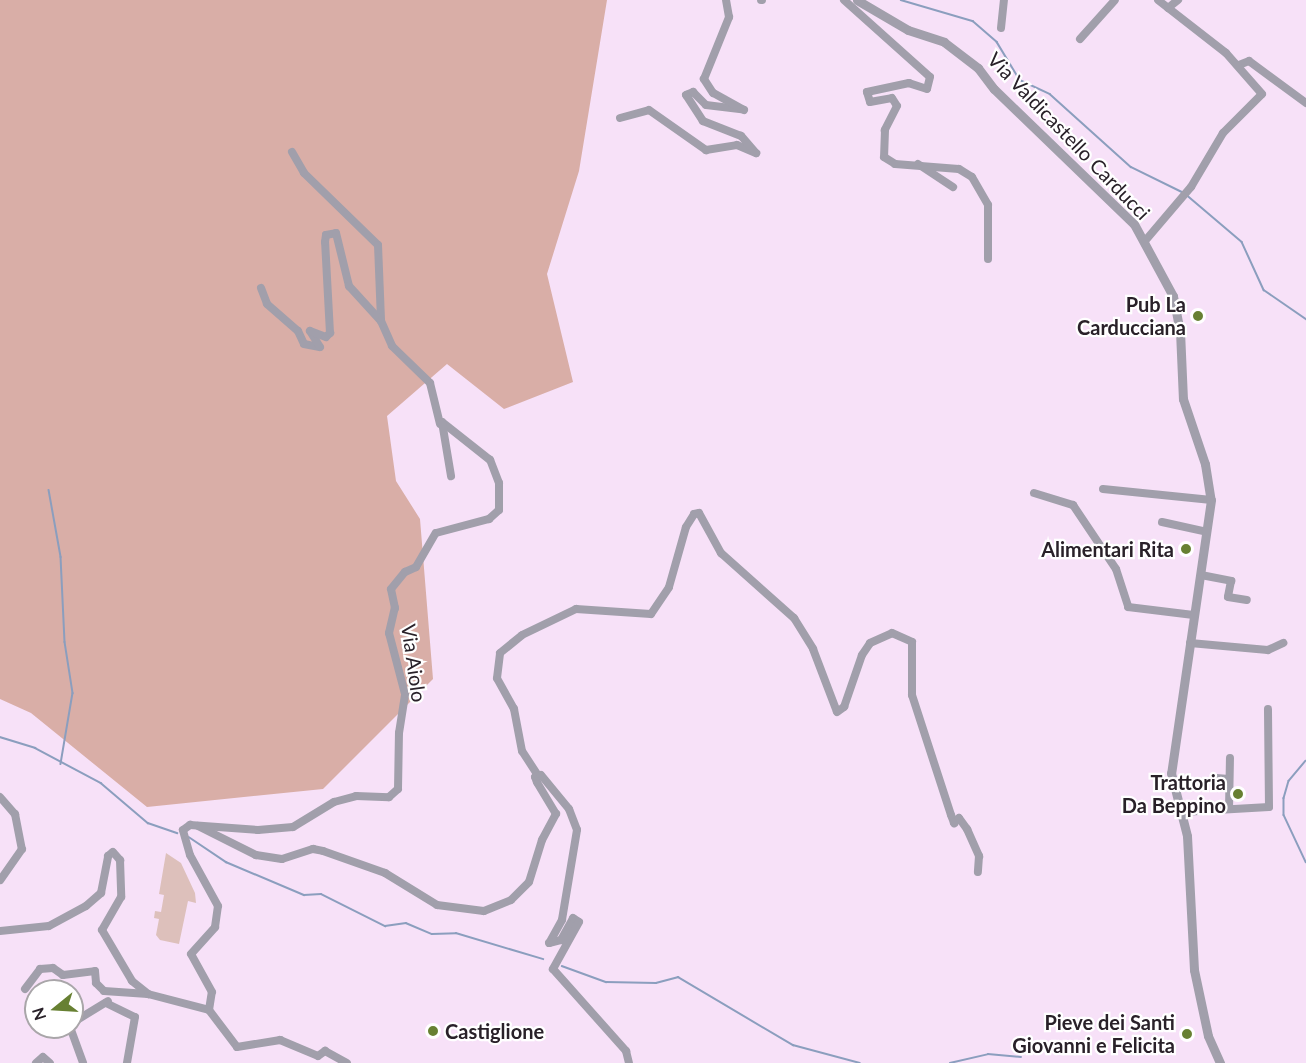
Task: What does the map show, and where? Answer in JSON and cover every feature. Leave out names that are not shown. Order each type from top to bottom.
[{"type":"street","points":[[620,118],[649,110],[706,150],[737,145],[756,153],[741,136],[703,121],[686,95],[693,92],[706,105],[744,110],[713,93],[704,80],[729,17],[726,0]]},
{"type":"street","points":[[844,0],[930,77],[927,90],[909,83],[867,92],[870,102],[892,98],[897,106],[885,130],[884,157],[895,164],[959,169],[972,177],[988,205],[988,259]]},
{"type":"street","name":"Via Valdicastello Carducci","points":[[857,0],[909,30],[961,52],[1134,224],[1173,297],[1180,331],[1183,399],[1205,464],[1211,500],[1171,759],[1189,856],[1194,970],[1208,1036],[1220,1063]]},
{"type":"street","points":[[1001,28],[1004,0]]},
{"type":"street","points":[[1080,39],[1115,0]]},
{"type":"street","points":[[1145,241],[1191,187],[1223,133],[1262,99],[1239,65],[1158,0]]},
{"type":"street","points":[[1168,8],[1178,0]]},
{"type":"street","points":[[1239,65],[1249,61],[1306,103]]},
{"type":"street","points":[[292,152],[304,173],[378,245],[381,321]]},
{"type":"street","points":[[918,164],[953,188]]},
{"type":"street","points":[[261,288],[267,303],[298,331],[304,344],[320,347],[309,331],[326,337],[330,333],[325,242],[326,235],[336,234],[349,286],[381,321],[393,346],[430,383],[451,476]]},
{"type":"street","name":"Via Aiolo","points":[[196,825],[293,827],[334,802],[356,796],[389,797],[398,789],[399,733],[405,694],[389,633],[394,608],[391,589],[416,567],[436,533],[489,519],[499,510],[499,483],[490,460],[458,431],[440,424]]},
{"type":"street","points":[[1103,489],[1211,500]]},
{"type":"street","points":[[1034,494],[1073,505],[1116,569],[1128,607],[1194,615]]},
{"type":"street","points":[[629,1063],[626,1051],[553,969],[579,922],[573,918],[561,940],[549,943],[562,920],[577,830],[569,809],[537,774],[522,751],[514,709],[497,678],[500,653],[522,634],[576,609],[651,614],[669,587],[686,526],[694,514],[699,513],[721,553],[794,618],[813,649],[837,712],[844,707],[861,655],[870,643],[892,633],[912,642],[912,695],[954,823],[959,818],[967,829],[979,856],[978,872]]},
{"type":"street","points":[[1162,522],[1207,532]]},
{"type":"street","points":[[1201,575],[1231,581],[1228,597],[1247,600]]},
{"type":"street","points":[[1190,643],[1268,650],[1283,643]]},
{"type":"street","points":[[1182,812],[1269,807],[1268,709]]},
{"type":"street","points":[[1229,809],[1230,758]]},
{"type":"street","points":[[209,1010],[212,992],[191,954],[215,927],[218,906],[183,839],[183,830],[196,825],[256,855],[282,859],[313,849],[323,851],[385,873],[437,905],[484,911],[525,889],[555,818],[537,774]]},
{"type":"street","points":[[1216,778],[1229,779]]},
{"type":"street","points":[[0,796],[15,814],[22,849],[0,880]]},
{"type":"street","points":[[0,932],[49,926],[86,906],[101,893],[108,856],[113,852],[120,860],[121,897],[102,930],[132,981],[148,994]]},
{"type":"street","points":[[29,979],[31,975],[53,968],[63,975],[95,971],[99,989],[119,994],[148,994],[209,1010],[237,1047],[280,1040],[318,1056],[325,1051],[346,1063]]},
{"type":"street","points":[[84,1017],[119,994]]},
{"type":"street","points":[[106,1003],[135,1017],[127,1063]]},
{"type":"street","points":[[75,1039],[83,1063]]},
{"type":"street","points":[[40,1060],[50,1063]]},
{"type":"shaded area","points":[[0,0],[607,0],[579,171],[547,274],[573,382],[504,409],[447,364],[387,416],[396,481],[420,519],[433,679],[323,789],[147,807],[31,713],[0,699]]},
{"type":"shaded area","points":[[166,853],[181,863],[195,893],[196,903],[188,901],[179,944],[160,940],[156,935],[159,919],[154,918],[155,911],[161,912],[164,895],[159,894]]},
{"type":"waterway","points":[[901,0],[973,21],[997,42],[1020,80],[1050,94],[1131,167],[1182,192]]},
{"type":"waterway","points":[[1188,196],[1242,242],[1264,290],[1306,319]]},
{"type":"waterway","points":[[49,490],[61,557],[65,642],[73,693],[61,764]]},
{"type":"waterway","points":[[0,737],[35,748],[101,783],[148,823],[177,833]]},
{"type":"waterway","points":[[1306,761],[1289,781],[1284,798],[1284,815],[1306,862]]},
{"type":"waterway","points":[[189,837],[226,862],[304,895],[321,894],[385,926],[406,923],[432,934],[456,933],[543,959]]},
{"type":"waterway","points":[[562,966],[606,982],[656,983],[678,977],[793,1045],[860,1063]]},
{"type":"waterway","points":[[950,1063],[988,1054],[1021,1057]]},
{"type":"place","name":"Pub La Carducciana","points":[[1198,316]]},
{"type":"place","name":"Alimentari Rita","points":[[1186,549]]},
{"type":"place","name":"Trattoria Da Beppino","points":[[1238,794]]},
{"type":"place","name":"Castiglione","points":[[433,1031]]},
{"type":"place","name":"Pieve dei Santi Giovanni e Felicita","points":[[1187,1034]]}]
